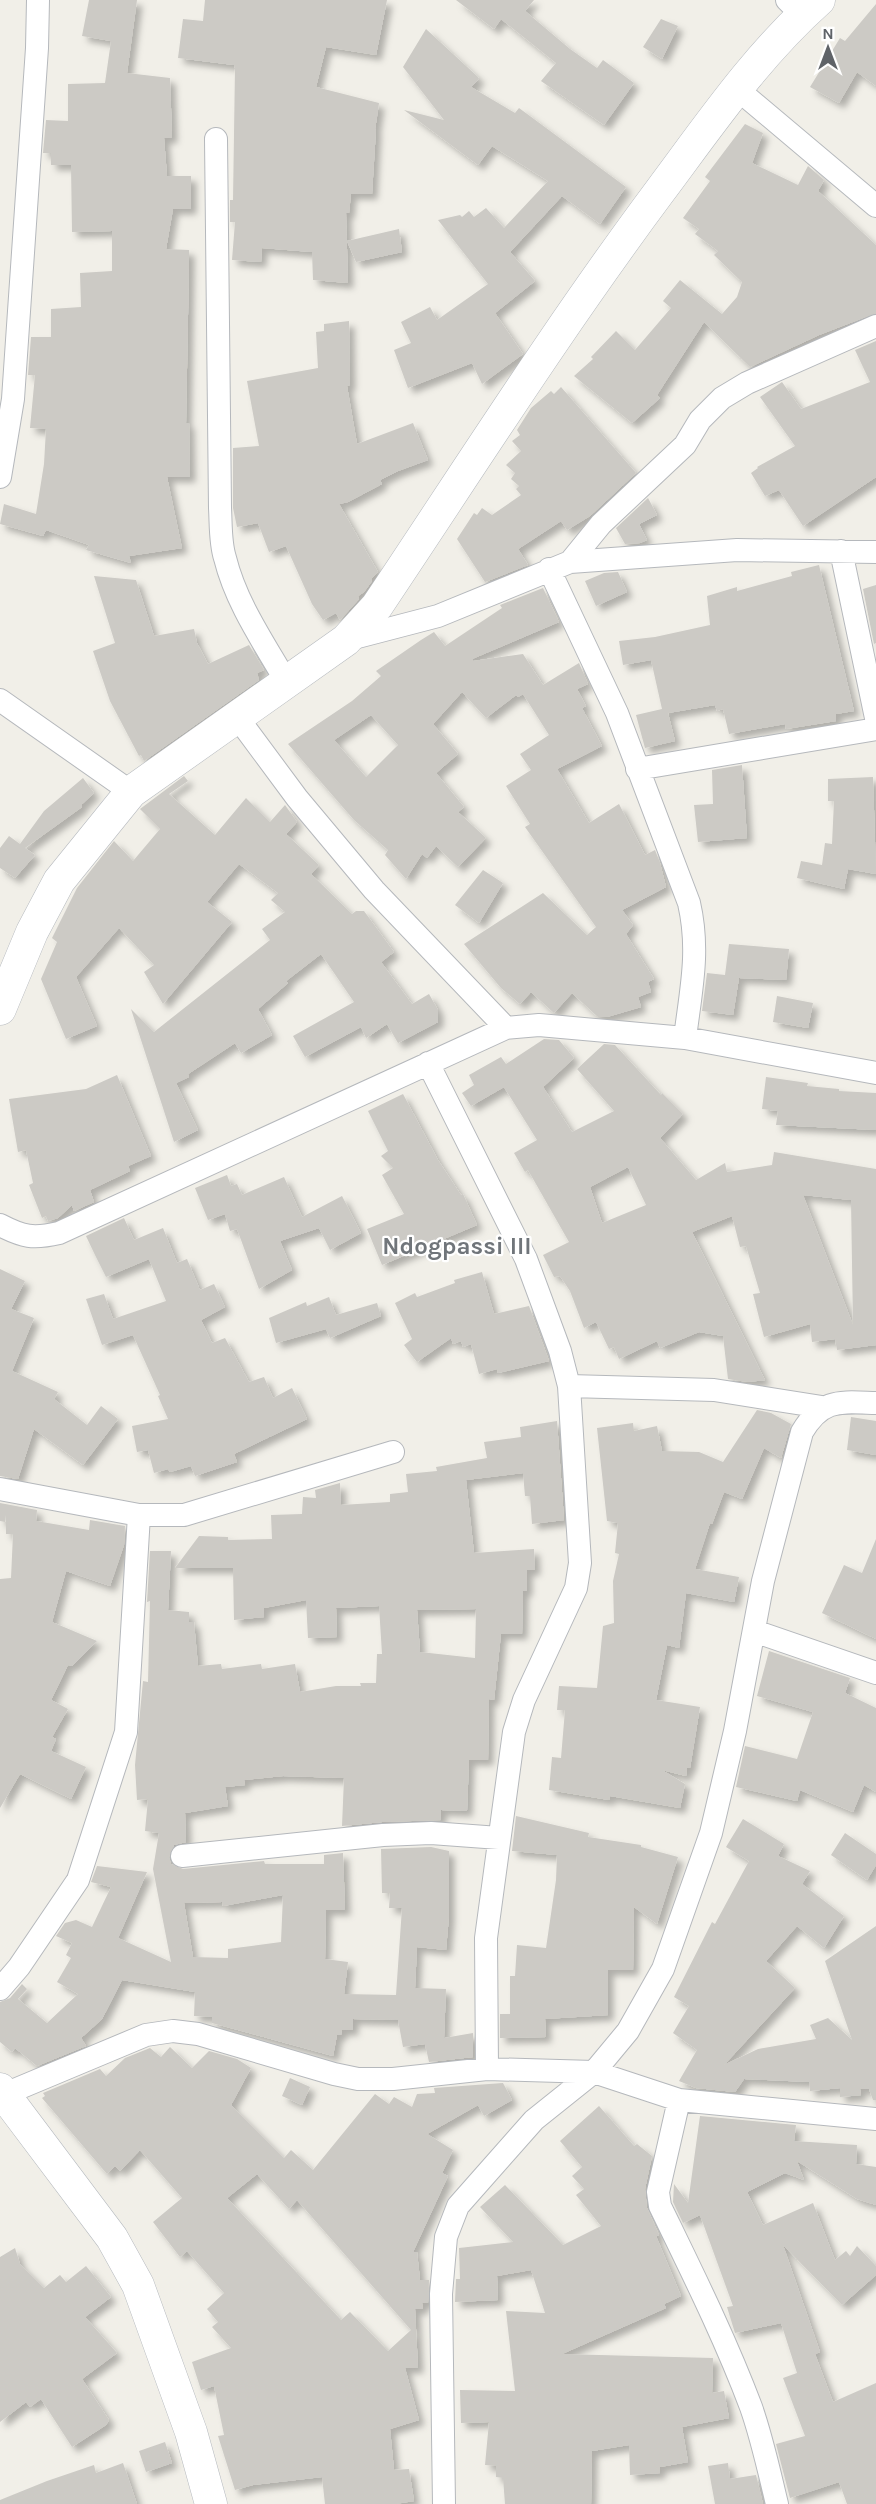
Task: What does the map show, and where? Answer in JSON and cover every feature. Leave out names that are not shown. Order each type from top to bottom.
[{"type":"main road","points":[[0,1009],[32,932],[59,881],[131,792],[346,640],[377,606],[601,270],[736,88],[803,5]]},
{"type":"main road","points":[[2,2091],[112,2238],[138,2285],[191,2433],[211,2504]]},
{"type":"street","points":[[0,477],[12,399],[37,48],[38,0]]},
{"type":"street","points":[[736,88],[876,206]]},
{"type":"street","points":[[216,139],[220,507],[224,556],[233,585],[251,622],[287,683]]},
{"type":"street","points":[[560,566],[685,445],[700,420],[722,398],[747,383],[876,326]]},
{"type":"street","points":[[346,640],[438,616],[560,566],[737,550],[876,552]]},
{"type":"street","points":[[841,551],[876,718]]},
{"type":"street","points":[[560,566],[689,903],[695,928],[696,955],[685,1038]]},
{"type":"street","points":[[0,700],[131,792]]},
{"type":"street","points":[[237,717],[297,798],[374,890],[506,1028]]},
{"type":"street","points":[[637,769],[876,729]]},
{"type":"street","points":[[0,1225],[19,1235],[40,1238],[59,1233],[506,1028],[539,1025],[685,1038],[876,1073]]},
{"type":"street","points":[[428,1063],[526,1259],[560,1351],[569,1386],[580,1563],[576,1588],[524,1700],[514,1732],[486,1938],[487,2069]]},
{"type":"street","points":[[569,1386],[714,1390],[822,1407]]},
{"type":"street","points":[[444,2504],[441,2294],[446,2237],[458,2206],[534,2120],[594,2072],[628,2031],[663,1969],[711,1833],[735,1731],[783,1497],[802,1432],[811,1417],[822,1407],[838,1402],[876,1403]]},
{"type":"street","points":[[0,1489],[139,1515],[184,1515],[393,1452]]},
{"type":"street","points":[[0,1989],[19,1967],[78,1880],[126,1732],[139,1515]]},
{"type":"street","points":[[754,1631],[876,1673]]},
{"type":"street","points":[[182,1856],[383,1835],[431,1833],[499,1838]]},
{"type":"street","points":[[2,2091],[146,2035],[173,2031],[198,2034],[358,2079],[393,2079],[487,2069],[594,2072],[679,2100],[876,2119]]},
{"type":"street","points":[[679,2100],[658,2192],[660,2206],[717,2326],[751,2407],[777,2504]]},
{"type":"building","points":[[89,0],[137,0],[127,73],[170,78],[172,138],[164,138],[167,176],[191,176],[191,209],[173,209],[166,249],[189,250],[186,423],[189,423],[190,477],[167,477],[182,548],[129,556],[131,563],[86,550],[89,545],[46,530],[43,536],[0,524],[4,504],[36,514],[44,464],[46,429],[30,428],[35,375],[28,375],[31,337],[51,337],[51,309],[81,307],[80,273],[112,271],[112,231],[72,232],[71,165],[51,165],[51,153],[43,153],[46,120],[68,121],[68,84],[105,83],[111,41],[82,36]]},
{"type":"building","points":[[205,0],[387,0],[376,55],[326,47],[316,87],[379,103],[375,130],[372,194],[351,194],[349,213],[346,213],[348,283],[313,280],[312,252],[262,248],[261,262],[232,260],[235,222],[230,222],[230,200],[233,200],[235,68],[234,65],[178,58],[183,19],[203,21]]},
{"type":"building","points":[[456,0],[534,0],[525,11],[570,49],[597,68],[603,60],[634,83],[604,125],[541,81],[556,63],[501,19],[494,29]]},
{"type":"building","points":[[876,4],[876,86],[857,72],[839,103],[810,87],[840,38],[845,41]]},
{"type":"building","points":[[661,19],[678,26],[662,59],[643,47]]},
{"type":"building","points":[[426,29],[478,77],[479,79],[471,87],[515,113],[519,108],[626,187],[600,224],[562,196],[510,252],[535,281],[495,313],[523,354],[482,384],[472,363],[408,388],[394,350],[411,343],[401,322],[430,307],[437,320],[488,284],[438,220],[460,215],[462,217],[469,211],[474,217],[486,208],[504,228],[548,181],[492,146],[478,165],[404,110],[444,120],[403,67]]},
{"type":"building","points":[[745,124],[763,133],[752,163],[798,185],[808,166],[824,180],[818,191],[876,245],[876,313],[819,335],[750,367],[704,322],[657,395],[660,398],[632,423],[574,376],[593,359],[591,357],[616,331],[635,350],[671,308],[663,301],[680,280],[722,314],[737,297],[742,282],[714,255],[718,251],[695,234],[699,229],[683,218],[710,181],[705,177]]},
{"type":"building","points":[[399,229],[402,252],[356,262],[347,241]]},
{"type":"building","points":[[349,321],[350,385],[347,386],[357,444],[413,423],[428,460],[398,471],[380,480],[382,484],[348,502],[339,504],[378,572],[364,592],[358,596],[359,599],[340,620],[336,613],[323,620],[312,604],[286,546],[269,552],[258,523],[237,527],[233,508],[233,448],[259,446],[247,381],[318,368],[316,332],[324,331],[324,324]]},
{"type":"building","points":[[876,341],[876,477],[803,526],[779,490],[765,496],[751,473],[757,467],[795,446],[760,397],[782,382],[801,409],[870,382],[855,350]]},
{"type":"building","points":[[561,387],[636,473],[590,516],[567,530],[561,521],[518,549],[528,565],[485,582],[457,539],[474,513],[477,515],[482,508],[492,515],[521,495],[516,489],[519,486],[511,479],[515,473],[506,465],[521,451],[512,441],[520,435],[517,430],[531,408],[551,391],[554,394]]},
{"type":"building","points":[[648,498],[657,515],[639,524],[647,540],[625,544],[616,528]]},
{"type":"building","points":[[819,565],[854,711],[836,714],[836,721],[786,729],[785,724],[729,734],[723,709],[717,711],[715,705],[668,713],[675,741],[645,748],[636,715],[662,709],[651,660],[623,665],[619,641],[655,637],[710,625],[707,596],[737,587],[737,591],[792,576],[791,572]]},
{"type":"building","points":[[618,572],[627,592],[596,606],[585,581],[604,573]]},
{"type":"building","points":[[94,576],[136,580],[154,636],[194,629],[197,643],[208,664],[249,645],[264,670],[257,673],[259,680],[144,761],[141,755],[139,756],[110,701],[93,651],[115,643]]},
{"type":"building","points":[[876,585],[876,643],[874,644],[863,589]]},
{"type":"building","points":[[543,588],[559,622],[472,659],[473,661],[523,654],[543,685],[579,663],[588,684],[577,689],[586,706],[582,708],[602,746],[557,769],[589,823],[619,804],[645,855],[655,850],[660,863],[666,887],[622,910],[633,925],[626,934],[654,979],[648,982],[651,992],[638,997],[641,1007],[607,1017],[598,1017],[572,993],[554,1013],[531,992],[520,1004],[501,988],[464,944],[543,893],[587,935],[596,927],[525,827],[530,824],[506,786],[531,770],[520,754],[549,735],[523,694],[518,697],[516,695],[486,718],[462,692],[433,724],[458,754],[436,773],[464,807],[458,812],[486,838],[458,867],[436,846],[427,858],[422,854],[406,879],[385,855],[388,850],[354,820],[288,744],[352,701],[381,676],[376,671],[421,640],[434,632],[445,646],[502,608],[500,605]],"holes":[[[371,715],[398,745],[366,777],[334,740]]]},
{"type":"building","points":[[742,765],[747,838],[698,842],[694,805],[713,804],[712,770]]},
{"type":"building","points":[[184,776],[188,781],[169,794],[215,835],[246,798],[270,822],[285,805],[297,822],[286,834],[319,865],[311,874],[352,914],[356,911],[364,911],[394,952],[381,962],[412,1004],[429,994],[438,1010],[438,1022],[398,1043],[387,1024],[366,1038],[361,1027],[305,1057],[293,1036],[354,1002],[321,954],[286,981],[288,983],[258,1009],[272,1035],[241,1053],[235,1043],[188,1074],[189,1077],[176,1083],[198,1130],[174,1142],[131,1009],[154,1032],[270,940],[262,929],[285,912],[271,900],[278,893],[239,864],[207,902],[232,922],[163,1004],[144,972],[154,965],[119,928],[76,977],[97,1026],[66,1039],[41,979],[57,942],[52,938],[77,888],[114,841],[133,861],[160,829],[140,809]]},
{"type":"building","points":[[873,777],[876,874],[848,869],[844,889],[797,878],[801,861],[822,865],[825,843],[832,844],[834,801],[828,801],[828,779]]},
{"type":"building","points":[[83,778],[94,793],[81,805],[82,807],[25,848],[35,855],[15,878],[0,868],[0,848],[9,836],[20,844],[44,811]]},
{"type":"building","points":[[483,870],[503,883],[479,923],[455,905]]},
{"type":"building","points":[[729,944],[789,949],[786,980],[739,978],[733,1015],[702,1011],[707,973],[725,975]]},
{"type":"building","points":[[777,996],[813,1003],[808,1028],[773,1022]]},
{"type":"building","points":[[544,1039],[559,1040],[574,1058],[543,1087],[572,1132],[614,1111],[577,1069],[604,1044],[615,1045],[661,1095],[662,1093],[683,1114],[660,1138],[696,1180],[725,1163],[727,1172],[772,1165],[774,1152],[876,1169],[876,1345],[837,1350],[835,1339],[812,1342],[810,1324],[764,1337],[753,1294],[760,1293],[746,1246],[740,1247],[732,1216],[692,1232],[765,1380],[748,1382],[728,1379],[723,1336],[699,1332],[660,1348],[657,1341],[619,1359],[614,1347],[609,1349],[596,1322],[584,1328],[570,1291],[560,1276],[554,1277],[543,1255],[569,1242],[528,1170],[525,1172],[514,1153],[537,1140],[504,1087],[471,1106],[462,1093],[474,1085],[469,1075],[501,1057],[506,1064]],"holes":[[[628,1167],[646,1205],[602,1223],[590,1187]],[[803,1195],[851,1200],[853,1325]]]},
{"type":"building","points":[[117,1075],[151,1156],[128,1166],[130,1171],[90,1190],[94,1202],[74,1211],[72,1205],[58,1218],[48,1221],[46,1216],[42,1218],[29,1185],[33,1183],[26,1150],[18,1152],[9,1099],[86,1089]]},
{"type":"building","points":[[766,1077],[808,1083],[807,1086],[839,1089],[839,1091],[876,1093],[876,1130],[776,1125],[778,1111],[762,1109]]},
{"type":"building","points":[[403,1094],[438,1160],[461,1195],[463,1194],[477,1225],[382,1265],[367,1229],[404,1214],[382,1175],[393,1168],[381,1156],[388,1151],[368,1111]]},
{"type":"building","points":[[227,1175],[231,1186],[237,1184],[242,1195],[284,1177],[302,1217],[342,1196],[361,1233],[330,1250],[319,1228],[280,1241],[292,1270],[259,1289],[237,1229],[230,1231],[225,1214],[208,1220],[195,1188]]},
{"type":"building","points":[[124,1218],[134,1240],[163,1228],[177,1263],[187,1259],[200,1290],[214,1284],[225,1307],[201,1320],[212,1343],[225,1338],[249,1382],[264,1377],[273,1398],[292,1388],[307,1419],[234,1454],[237,1462],[195,1476],[191,1466],[170,1472],[168,1469],[154,1473],[148,1450],[137,1452],[132,1426],[168,1419],[158,1396],[160,1395],[133,1335],[102,1345],[86,1299],[104,1294],[113,1319],[166,1301],[149,1259],[106,1277],[86,1236]]},
{"type":"building","points":[[0,1269],[25,1281],[11,1309],[34,1318],[12,1371],[58,1392],[54,1399],[87,1425],[101,1406],[118,1419],[83,1465],[34,1429],[18,1479],[0,1476]]},
{"type":"building","points":[[482,1272],[494,1314],[529,1306],[549,1361],[498,1373],[497,1369],[479,1374],[471,1344],[463,1347],[461,1341],[453,1344],[451,1338],[417,1362],[404,1345],[412,1339],[395,1303],[415,1293],[417,1297],[455,1283],[454,1280]]},
{"type":"building","points":[[329,1297],[336,1315],[377,1303],[381,1316],[330,1338],[326,1329],[276,1343],[269,1318],[306,1302],[307,1306]]},
{"type":"building","points":[[757,1410],[771,1413],[791,1424],[781,1458],[764,1448],[742,1499],[724,1492],[712,1524],[710,1523],[695,1569],[739,1577],[734,1602],[686,1593],[679,1648],[667,1645],[656,1700],[700,1707],[690,1768],[687,1768],[686,1776],[662,1770],[685,1784],[680,1808],[610,1796],[609,1800],[549,1790],[552,1757],[561,1758],[565,1710],[557,1710],[559,1686],[597,1688],[603,1626],[614,1623],[613,1581],[619,1554],[615,1553],[618,1523],[607,1521],[597,1428],[633,1423],[634,1431],[657,1426],[662,1451],[699,1452],[723,1462]]},
{"type":"building","points":[[851,1417],[876,1421],[876,1455],[847,1450]]},
{"type":"building","points":[[557,1421],[564,1520],[532,1524],[530,1496],[525,1496],[523,1473],[466,1480],[474,1553],[534,1549],[535,1570],[527,1570],[527,1591],[523,1591],[522,1634],[501,1634],[494,1700],[489,1699],[488,1760],[469,1760],[467,1811],[441,1810],[441,1820],[342,1826],[344,1778],[283,1776],[244,1780],[245,1785],[225,1787],[228,1806],[185,1813],[186,1842],[174,1845],[169,1857],[171,1864],[183,1869],[264,1861],[265,1864],[324,1864],[324,1855],[343,1853],[345,1910],[326,1910],[325,1959],[348,1962],[344,1994],[396,1995],[402,1908],[389,1908],[390,1893],[382,1893],[381,1849],[431,1847],[449,1851],[449,1916],[446,1950],[417,1947],[415,1988],[446,1989],[444,2038],[473,2033],[473,2057],[429,2062],[425,2044],[403,2047],[398,2020],[353,2019],[353,2030],[342,2030],[341,2035],[337,2035],[333,2056],[212,2023],[212,2017],[194,2016],[195,1992],[122,1980],[102,2019],[81,2038],[86,2046],[37,2066],[15,2048],[12,2052],[0,2042],[0,2002],[10,1998],[22,1984],[27,1989],[18,1999],[47,2023],[78,1994],[57,1982],[71,1958],[66,1955],[72,1943],[56,1936],[65,1923],[76,1920],[92,1927],[111,1887],[91,1882],[97,1866],[147,1872],[118,1938],[171,1962],[153,1869],[159,1833],[145,1831],[148,1799],[137,1800],[135,1765],[143,1681],[148,1682],[150,1601],[147,1602],[150,1551],[171,1551],[168,1610],[189,1612],[189,1622],[194,1622],[198,1666],[221,1664],[222,1669],[261,1664],[262,1669],[295,1664],[300,1692],[336,1686],[361,1686],[360,1683],[376,1683],[377,1654],[382,1654],[379,1606],[336,1608],[337,1637],[308,1638],[306,1600],[264,1608],[264,1617],[234,1620],[233,1568],[175,1568],[199,1536],[228,1537],[228,1540],[272,1539],[271,1515],[302,1514],[303,1497],[316,1498],[315,1490],[340,1483],[341,1505],[390,1502],[390,1494],[408,1492],[406,1474],[437,1471],[436,1467],[487,1458],[484,1442],[521,1437],[520,1427]],"holes":[[[476,1609],[475,1658],[420,1652],[417,1610]],[[283,1895],[281,1942],[228,1949],[228,1958],[193,1957],[184,1903],[222,1902],[223,1906]]]},
{"type":"building","points":[[0,1503],[37,1510],[36,1521],[89,1530],[90,1520],[125,1526],[124,1545],[110,1586],[66,1571],[52,1622],[97,1641],[72,1666],[68,1665],[51,1700],[68,1709],[52,1737],[56,1739],[51,1751],[86,1767],[71,1799],[20,1774],[0,1808],[0,1579],[11,1578],[13,1534],[6,1534],[6,1515],[5,1522],[0,1521]]},
{"type":"building","points":[[876,1539],[876,1639],[822,1613],[844,1565],[862,1573]]},
{"type":"building","points":[[769,1651],[850,1678],[845,1693],[876,1708],[876,1792],[864,1785],[853,1812],[800,1790],[797,1801],[736,1787],[745,1746],[797,1759],[813,1712],[757,1696]]},
{"type":"building","points":[[516,1816],[589,1833],[588,1837],[641,1845],[641,1847],[678,1857],[657,1924],[634,1907],[633,1970],[608,1970],[608,2015],[545,2019],[546,2037],[500,2038],[500,2014],[510,2014],[510,1976],[515,1976],[517,1945],[546,1948],[556,1880],[557,1855],[512,1851]]},
{"type":"building","points":[[743,1819],[784,1844],[778,1856],[810,1871],[802,1884],[844,1916],[824,1948],[797,1926],[766,1961],[795,1988],[724,2065],[758,2049],[816,2039],[810,2025],[828,2018],[852,2040],[825,1961],[876,1926],[876,2100],[873,2100],[869,2089],[860,2089],[861,2095],[840,2097],[840,2088],[810,2091],[809,2082],[744,2079],[735,2092],[696,2088],[679,2081],[697,2050],[673,2033],[689,2006],[674,1997],[712,1922],[715,1924],[749,1861],[726,1847]]},
{"type":"building","points":[[845,1833],[876,1854],[876,1865],[867,1880],[831,1855]]},
{"type":"building","points":[[170,2047],[192,2068],[209,2051],[237,2059],[251,2068],[231,2105],[284,2158],[291,2150],[313,2170],[375,2094],[389,2104],[394,2097],[412,2107],[417,2094],[435,2093],[434,2088],[503,2083],[512,2100],[484,2116],[478,2105],[427,2134],[453,2150],[442,2173],[448,2176],[413,2252],[417,2252],[420,2280],[429,2280],[428,2303],[422,2303],[423,2309],[415,2309],[418,2368],[405,2368],[419,2420],[390,2429],[394,2470],[409,2469],[414,2501],[395,2504],[325,2504],[322,2477],[253,2485],[235,2490],[218,2436],[224,2435],[214,2386],[201,2390],[192,2362],[231,2348],[212,2327],[218,2322],[207,2309],[224,2293],[187,2251],[180,2257],[153,2222],[182,2198],[140,2150],[120,2171],[115,2166],[107,2174],[42,2098],[45,2096],[43,2093],[100,2069],[106,2076],[125,2058],[150,2048],[161,2057]],"holes":[[[257,2174],[289,2209],[297,2200],[411,2330],[388,2351],[350,2312],[341,2320],[227,2198]]]},
{"type":"building","points":[[290,2078],[310,2087],[302,2105],[282,2096]]},
{"type":"building","points":[[599,2106],[634,2146],[637,2144],[652,2156],[645,2189],[647,2208],[681,2296],[664,2304],[666,2308],[562,2354],[713,2358],[712,2393],[724,2391],[729,2418],[682,2427],[688,2462],[660,2467],[660,2473],[630,2475],[629,2445],[592,2451],[591,2504],[505,2504],[503,2478],[496,2477],[496,2466],[485,2465],[489,2422],[461,2423],[460,2390],[515,2391],[506,2311],[545,2313],[531,2270],[497,2276],[498,2300],[455,2302],[456,2279],[460,2279],[459,2248],[513,2242],[480,2207],[505,2185],[563,2245],[601,2226],[576,2195],[584,2189],[572,2176],[582,2167],[560,2141]]},
{"type":"building","points":[[700,2116],[796,2125],[794,2141],[857,2145],[856,2164],[876,2167],[876,2205],[857,2199],[797,2161],[804,2180],[785,2173],[747,2192],[763,2225],[813,2203],[835,2260],[846,2251],[850,2256],[857,2246],[876,2266],[876,2275],[842,2305],[783,2245],[820,2352],[815,2354],[833,2402],[876,2383],[876,2504],[847,2504],[839,2482],[790,2498],[776,2444],[805,2436],[783,2378],[797,2373],[781,2323],[735,2333],[727,2307],[733,2306],[700,2215],[683,2223],[673,2202],[674,2184],[688,2203]]},
{"type":"building","points":[[15,2248],[20,2264],[44,2288],[60,2275],[66,2282],[86,2266],[111,2297],[85,2317],[117,2353],[82,2379],[109,2420],[106,2425],[72,2447],[41,2399],[30,2407],[26,2402],[0,2422],[0,2257]]},
{"type":"building","points":[[165,2442],[172,2463],[146,2472],[139,2451]]},
{"type":"building","points":[[123,2463],[137,2504],[0,2504],[0,2500],[94,2465],[96,2473]]},
{"type":"building","points":[[728,2463],[730,2479],[756,2475],[763,2504],[715,2504],[708,2466]]},
{"type":"district","name":"Ndogpassi III","points":[[457,1246]]}]
